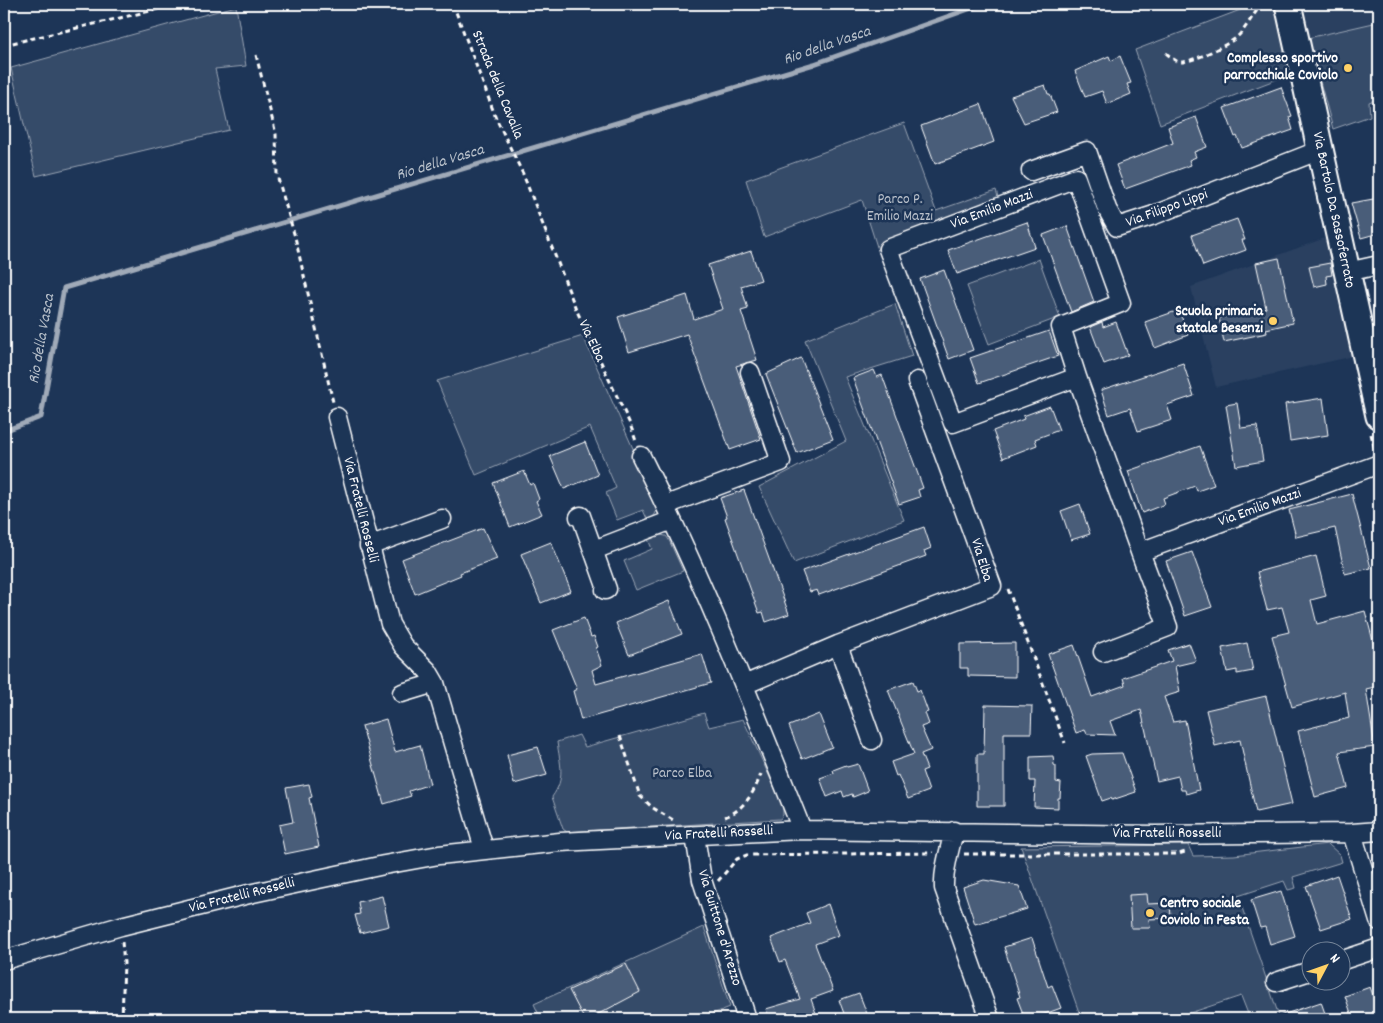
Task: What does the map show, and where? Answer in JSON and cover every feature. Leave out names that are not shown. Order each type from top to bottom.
[{"type":"street","name":"Via Bartolo Da Sassoferrato","points":[[1288,4],[1379,416]]},
{"type":"street","name":"Via Filippo Lippi","points":[[1031,171],[1087,151],[1107,209],[1117,227],[1154,215],[1320,150]]},
{"type":"street","name":"Via Emilio Mazzi","points":[[1077,377],[953,422],[888,249],[1076,178],[1121,303],[1061,327],[1077,377],[1168,627],[1103,652]]},
{"type":"street","points":[[1347,272],[1379,265]]},
{"type":"street","points":[[594,550],[669,513],[781,462],[750,372]]},
{"type":"street","name":"Via Elba","points":[[744,685],[838,645],[992,586],[916,381]]},
{"type":"street","name":"Via Fratelli Rosselli","points":[[337,417],[390,624],[403,646],[428,671],[435,683],[484,849]]},
{"type":"street","points":[[641,456],[669,513],[744,685],[802,830]]},
{"type":"street","name":"Via Emilio Mazzi","points":[[1140,552],[1379,464]]},
{"type":"street","points":[[579,517],[581,516],[594,550],[607,589],[605,590]]},
{"type":"street","points":[[369,546],[442,519]]},
{"type":"street","points":[[838,645],[872,740]]},
{"type":"street","points":[[402,693],[435,683]]},
{"type":"street","name":"Via Fratelli Rosselli","points":[[4,960],[121,926],[275,888],[374,866],[484,849],[613,838],[802,830],[954,831],[1154,836],[1379,831]]},
{"type":"street","points":[[954,831],[944,888],[990,1019]]},
{"type":"street","points":[[1352,833],[1379,921]]},
{"type":"street","name":"Via Guittone d'Arezzo","points":[[695,836],[704,888],[747,1019]]},
{"type":"street","points":[[1350,958],[1379,948]]},
{"type":"street","points":[[1276,982],[1300,974]]},
{"type":"path","points":[[4,45],[180,4]]},
{"type":"path","name":"Strada della Cavalla","points":[[453,4],[496,118],[523,174]]},
{"type":"path","points":[[1166,53],[1173,60],[1182,62],[1198,57],[1229,42],[1237,37],[1262,4]]},
{"type":"path","points":[[256,54],[276,134],[277,175],[295,237],[337,417]]},
{"type":"path","name":"Via Elba","points":[[523,174],[576,309],[630,424],[641,456]]},
{"type":"path","points":[[992,586],[1005,582],[1065,743]]},
{"type":"path","points":[[620,736],[640,796],[653,808],[675,821],[667,822]]},
{"type":"path","points":[[721,817],[727,816],[748,800],[755,789],[762,769]]},
{"type":"path","points":[[704,888],[716,883],[737,859],[747,854],[1179,854],[1193,848]]},
{"type":"path","points":[[121,926],[124,964],[122,1019]]},
{"type":"shaded area","points":[[1301,4],[1374,4],[1378,22],[1308,38]]},
{"type":"shaded area","name":"Scuola primaria statale Besenzi","points":[[1328,237],[1354,356],[1216,387],[1191,287]]},
{"type":"green space","points":[[1256,4],[1277,4],[1293,73],[1160,124],[1135,50]]},
{"type":"green space","name":"Complesso sportivo parrocchiale Coviolo","points":[[1374,4],[1379,4],[1379,99],[1369,102],[1370,116],[1333,129],[1308,38],[1378,22]]},
{"type":"green space","points":[[236,6],[246,66],[215,69],[229,130],[36,176],[11,68]]},
{"type":"green space","name":"Parco P. Emilio Mazzi","points":[[904,123],[936,211],[996,190],[1001,207],[888,249],[878,250],[862,200],[764,237],[746,180]]},
{"type":"green space","points":[[1039,259],[1060,317],[989,344],[967,286]]},
{"type":"green space","points":[[895,304],[912,356],[845,377],[904,520],[794,563],[759,487],[846,441],[805,340]]},
{"type":"green space","points":[[583,336],[656,500],[656,512],[648,521],[643,510],[617,520],[606,493],[616,488],[590,427],[476,475],[437,381]]},
{"type":"green space","points":[[660,535],[666,536],[669,540],[683,571],[636,590],[624,561],[652,549],[648,539]]},
{"type":"green space","name":"Parco Elba","points":[[704,713],[709,727],[743,719],[783,806],[783,815],[780,819],[567,832],[563,829],[552,797],[561,777],[557,742],[579,735],[585,747]]},
{"type":"green space","points":[[1328,844],[1340,855],[1342,862],[1293,877],[1296,888],[1288,890],[1284,881],[1238,896],[1280,1019],[1250,1019],[1241,996],[1172,1019],[1066,1019],[1080,1015],[1021,847],[1188,845],[1193,856],[1234,855]]},
{"type":"green space","points":[[704,927],[730,1007],[700,1019],[541,1019],[534,1004]]},
{"type":"building","points":[[1109,56],[1111,61],[1120,56],[1131,83],[1127,84],[1131,94],[1107,104],[1102,91],[1085,97],[1075,71]]},
{"type":"building","points":[[1045,85],[1057,112],[1024,123],[1011,96]]},
{"type":"building","points":[[1281,87],[1292,116],[1289,117],[1293,130],[1242,148],[1237,136],[1235,137],[1224,108]]},
{"type":"building","points":[[981,104],[994,142],[935,164],[921,126]]},
{"type":"building","points":[[1196,117],[1207,147],[1194,152],[1196,157],[1189,160],[1191,165],[1125,189],[1116,165],[1173,143],[1168,127]]},
{"type":"building","points":[[1379,198],[1379,233],[1361,238],[1351,203]]},
{"type":"building","points":[[1237,219],[1245,240],[1242,240],[1246,250],[1203,266],[1192,235]]},
{"type":"building","points":[[1027,222],[1035,247],[957,274],[948,250]]},
{"type":"building","points":[[1067,226],[1094,302],[1071,312],[1043,235]]},
{"type":"building","points":[[751,251],[761,280],[741,286],[748,309],[741,311],[757,360],[736,366],[761,439],[730,450],[687,334],[629,352],[618,317],[687,295],[694,319],[723,309],[708,265]]},
{"type":"building","points":[[1279,258],[1293,323],[1266,329],[1267,333],[1224,342],[1219,318],[1266,308],[1256,263]]},
{"type":"building","points":[[1330,263],[1332,275],[1326,276],[1327,284],[1314,287],[1309,267]]},
{"type":"building","points":[[944,270],[973,350],[949,359],[920,279]]},
{"type":"building","points":[[1179,310],[1188,335],[1155,348],[1145,322]]},
{"type":"building","points":[[1102,322],[1103,327],[1116,322],[1128,355],[1104,364],[1090,327]]},
{"type":"building","points":[[1049,331],[1058,356],[979,383],[970,358]]},
{"type":"building","points":[[801,358],[833,439],[797,453],[766,374]]},
{"type":"building","points":[[1183,363],[1194,396],[1167,405],[1172,420],[1138,431],[1130,408],[1109,415],[1101,390]]},
{"type":"building","points":[[874,370],[877,377],[882,375],[923,488],[918,490],[920,497],[899,504],[853,378]]},
{"type":"building","points":[[1323,398],[1328,435],[1290,441],[1285,404]]},
{"type":"building","points":[[1237,403],[1241,428],[1257,426],[1263,461],[1236,466],[1226,405]]},
{"type":"building","points":[[1050,406],[1059,430],[1035,439],[1037,445],[1003,458],[993,431],[1024,419],[1023,416]]},
{"type":"building","points":[[585,442],[598,475],[564,489],[550,456]]},
{"type":"building","points":[[1200,446],[1214,485],[1197,491],[1195,486],[1163,498],[1165,504],[1142,513],[1128,471]]},
{"type":"building","points":[[524,471],[530,485],[533,483],[539,499],[536,501],[542,514],[510,527],[493,483]]},
{"type":"building","points":[[744,490],[789,614],[766,622],[763,612],[759,613],[725,518],[727,517],[720,498]]},
{"type":"building","points":[[1352,494],[1371,568],[1345,574],[1335,528],[1296,537],[1289,510]]},
{"type":"building","points":[[1080,504],[1090,534],[1071,540],[1061,511]]},
{"type":"building","points":[[924,527],[931,548],[924,551],[926,556],[819,595],[817,590],[810,592],[802,571]]},
{"type":"building","points":[[483,528],[497,559],[460,573],[461,575],[415,594],[402,559]]},
{"type":"building","points":[[551,542],[571,591],[541,603],[521,554]]},
{"type":"building","points":[[1192,552],[1212,607],[1185,616],[1166,561]]},
{"type":"building","points":[[1316,556],[1326,596],[1311,600],[1317,624],[1365,611],[1379,663],[1379,686],[1366,689],[1375,747],[1339,752],[1348,788],[1315,797],[1298,731],[1349,718],[1345,692],[1292,707],[1272,636],[1289,632],[1282,607],[1267,610],[1257,572]]},
{"type":"building","points":[[669,601],[682,634],[629,655],[616,623]]},
{"type":"building","points":[[584,618],[591,637],[594,636],[602,665],[592,670],[596,684],[702,654],[711,683],[581,720],[573,691],[577,689],[553,630]]},
{"type":"building","points":[[1015,643],[1015,677],[968,676],[968,668],[960,668],[960,644]]},
{"type":"building","points":[[1189,643],[1196,661],[1175,666],[1180,692],[1164,697],[1173,722],[1185,720],[1199,790],[1186,794],[1185,790],[1181,790],[1178,776],[1157,781],[1141,710],[1110,721],[1115,735],[1087,734],[1085,730],[1076,733],[1048,654],[1074,645],[1092,697],[1125,685],[1123,678],[1172,661],[1168,650]]},
{"type":"building","points":[[1247,643],[1253,671],[1237,674],[1237,670],[1227,672],[1222,648]]},
{"type":"building","points":[[913,681],[917,691],[920,690],[928,712],[925,713],[929,724],[921,727],[931,750],[921,754],[927,769],[922,771],[929,791],[908,799],[891,762],[914,754],[888,690]]},
{"type":"building","points":[[1266,696],[1292,804],[1256,812],[1240,740],[1215,746],[1206,710]]},
{"type":"building","points":[[985,705],[1032,706],[1031,733],[1004,733],[1004,806],[977,806],[977,754],[984,754]]},
{"type":"building","points":[[819,714],[832,747],[802,759],[789,726]]},
{"type":"building","points":[[386,719],[395,752],[420,745],[430,784],[409,791],[411,796],[384,804],[362,726]]},
{"type":"building","points":[[538,747],[547,775],[514,784],[507,755]]},
{"type":"building","points":[[1122,753],[1136,792],[1112,800],[1111,798],[1102,801],[1086,756]]},
{"type":"building","points":[[1053,756],[1054,765],[1056,766],[1056,782],[1061,783],[1058,808],[1034,807],[1035,781],[1030,781],[1030,757]]},
{"type":"building","points":[[858,764],[868,791],[853,797],[852,794],[844,797],[842,791],[827,797],[820,778],[834,773],[833,770],[846,765],[847,767]]},
{"type":"building","points":[[309,784],[312,797],[309,798],[319,847],[285,854],[279,825],[293,822],[286,788]]},
{"type":"building","points":[[1337,875],[1352,919],[1321,929],[1306,886]]},
{"type":"building","points":[[984,880],[1019,886],[1027,909],[975,924],[963,887]]},
{"type":"building","points":[[1281,891],[1295,936],[1270,944],[1265,927],[1260,928],[1251,900]]},
{"type":"building","name":"Centro sociale Coviolo in Festa","points":[[1147,894],[1148,904],[1170,903],[1171,918],[1149,919],[1150,928],[1131,928],[1129,895]]},
{"type":"building","points":[[382,896],[389,926],[360,933],[355,915],[360,914],[358,902]]},
{"type":"building","points":[[828,904],[839,935],[815,944],[833,991],[811,999],[818,1019],[769,1019],[766,1009],[800,999],[785,960],[780,962],[771,938],[810,923],[806,913]]},
{"type":"building","points":[[1032,938],[1048,987],[1052,985],[1061,1008],[1031,1019],[1025,1019],[1017,998],[1020,997],[1004,947]]},
{"type":"building","points":[[626,964],[640,992],[589,1019],[584,1019],[569,990]]},
{"type":"building","points":[[1370,987],[1379,1011],[1379,1017],[1373,1019],[1353,1019],[1345,996]]},
{"type":"building","points":[[859,993],[869,1019],[846,1019],[839,1000]]},
{"type":"building","points":[[1321,1002],[1327,1019],[1277,1019],[1276,1017]]},
{"type":"waterway","name":"Rio della Vasca","points":[[4,431],[41,417],[64,288],[814,64],[983,4]]},
{"type":"place","name":"Complesso sportivo parrocchiale Coviolo","points":[[1348,68]]},
{"type":"place","name":"Scuola primaria statale Besenzi","points":[[1273,321]]},
{"type":"place","name":"Centro sociale Coviolo in Festa","points":[[1150,913]]}]
